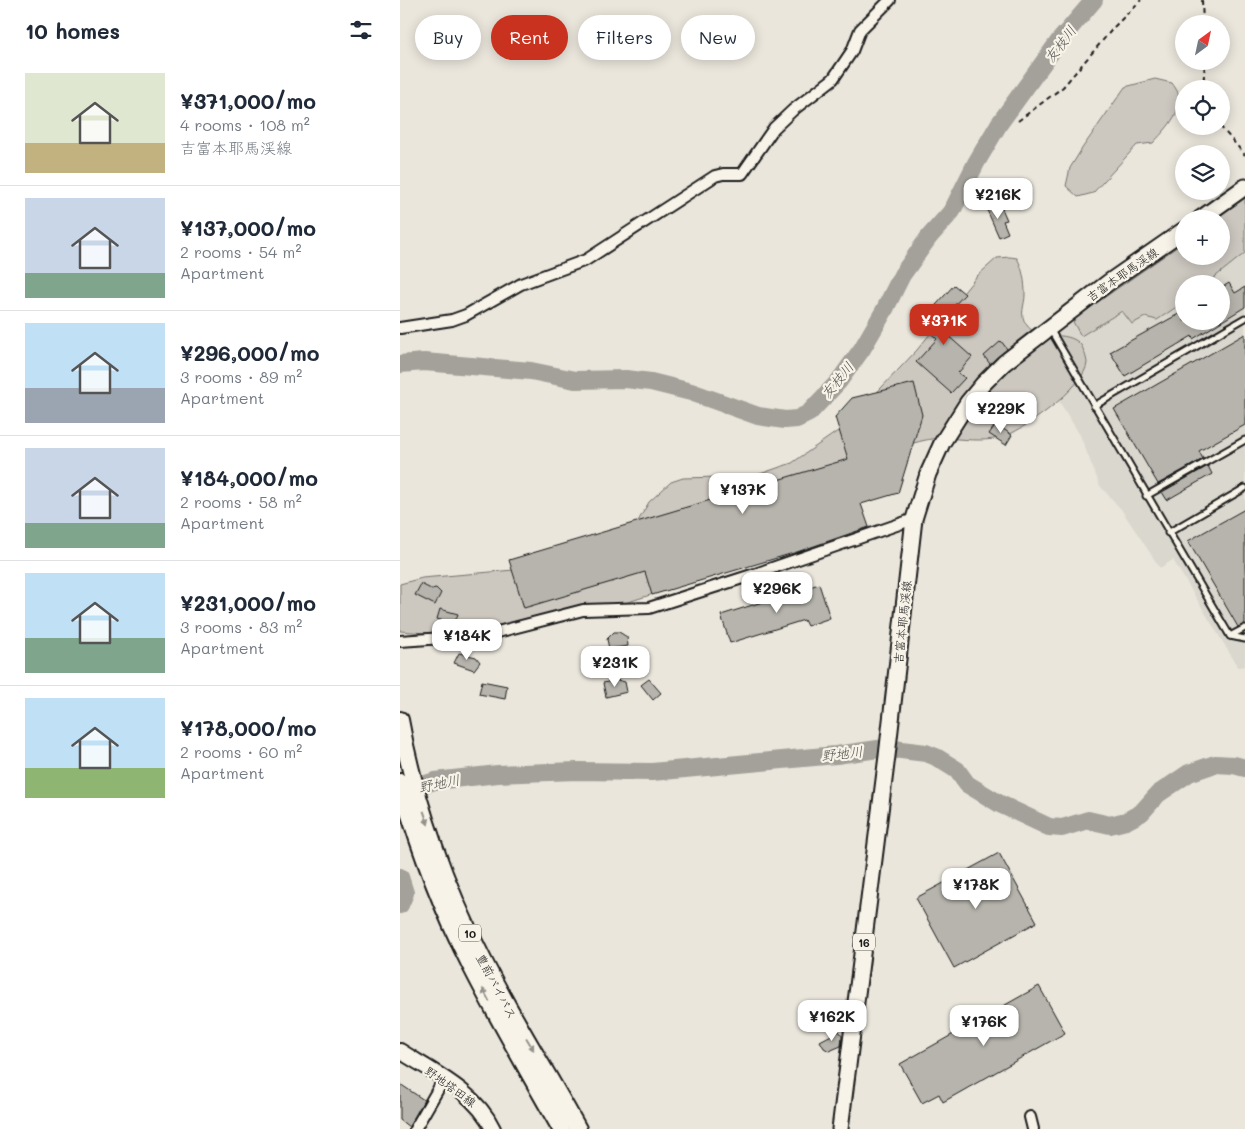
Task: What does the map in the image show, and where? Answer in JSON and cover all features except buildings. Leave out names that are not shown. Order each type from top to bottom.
[{"type":"highway","name":"豊前バイパス","points":[[400,720],[419,798],[460,912],[482,960],[578,1129]]},
{"type":"highway","name":"豊前バイパス","points":[[400,782],[428,869],[448,918],[508,1037],[561,1129]]},
{"type":"main road","points":[[1213,210],[1245,187]]},
{"type":"main road","name":"吉富本耶馬渓線","points":[[840,1129],[887,756],[914,519],[928,474],[942,443],[968,402],[1004,363],[1109,282],[1175,236]]},
{"type":"main road","name":"野地塔田線","points":[[400,1051],[444,1079],[479,1106],[493,1129]]},
{"type":"street","points":[[400,328],[466,316],[521,284],[586,260],[715,176],[742,174],[774,128],[833,79],[852,50],[860,30],[890,0]]},
{"type":"street","points":[[400,641],[486,634],[583,610],[649,608],[755,574],[914,519]]},
{"type":"street","points":[[415,1129],[444,1079]]},
{"type":"street","points":[[1030,1117],[1033,1129]]},
{"type":"lane","points":[[1094,406],[1245,318]]},
{"type":"lane","points":[[1049,327],[1146,496],[1230,636],[1245,639]]},
{"type":"lane","points":[[1146,496],[1245,440]]},
{"type":"lane","points":[[1168,533],[1245,488]]},
{"type":"lane","points":[[1230,636],[1245,628]]},
{"type":"path","points":[[1018,121],[1063,87],[1115,26],[1141,0]]},
{"type":"path","points":[[1202,0],[1203,15]]},
{"type":"path","points":[[1228,135],[1245,154]]},
{"type":"shaded area","points":[[1155,79],[1172,83],[1175,88],[1175,116],[1153,143],[1137,145],[1093,193],[1078,197],[1066,186],[1070,168],[1125,87]]},
{"type":"shaded area","points":[[1245,196],[1245,253],[1230,265],[1230,210],[1226,210]]},
{"type":"shaded area","points":[[1175,248],[1175,265],[1230,265],[1217,275],[1175,275],[1175,308],[1157,320],[1145,317],[1132,324],[1122,311],[1081,336],[1072,320]]},
{"type":"shaded area","points":[[1245,253],[1245,666],[1238,667],[1173,560],[1160,568],[1121,509],[1100,486],[1080,435],[1049,385],[1040,347],[1072,320],[1081,336],[1122,311],[1132,324],[1145,317],[1157,320],[1175,308],[1175,330],[1230,330],[1230,275],[1217,275]]},
{"type":"shaded area","points":[[997,258],[1017,258],[1022,271],[1025,295],[1023,317],[1026,324],[1031,330],[1038,333],[1068,337],[1075,340],[1082,346],[1087,363],[1084,373],[1064,396],[1023,427],[1000,438],[978,440],[938,438],[906,445],[703,578],[622,604],[508,630],[451,635],[400,631],[400,584],[422,578],[525,569],[637,523],[649,502],[671,482],[683,478],[754,476],[792,463],[845,426],[917,350],[977,276]]},
{"type":"waterway","name":"友枝川","points":[[400,364],[424,362],[531,371],[575,380],[626,379],[651,382],[691,392],[758,416],[785,420],[797,419],[809,413],[839,381],[862,349],[902,275],[929,237],[952,211],[976,163],[999,124],[1059,41],[1094,0]]},
{"type":"waterway","name":"野地川","points":[[400,792],[435,781],[498,774],[577,771],[652,772],[836,755],[885,748],[926,753],[936,757],[957,770],[967,784],[1000,804],[1049,827],[1062,828],[1088,820],[1110,825],[1126,821],[1141,813],[1158,794],[1189,773],[1215,764],[1234,765],[1245,768]]},
{"type":"waterway","name":"野地川","points":[[400,877],[405,893],[400,905]]}]
